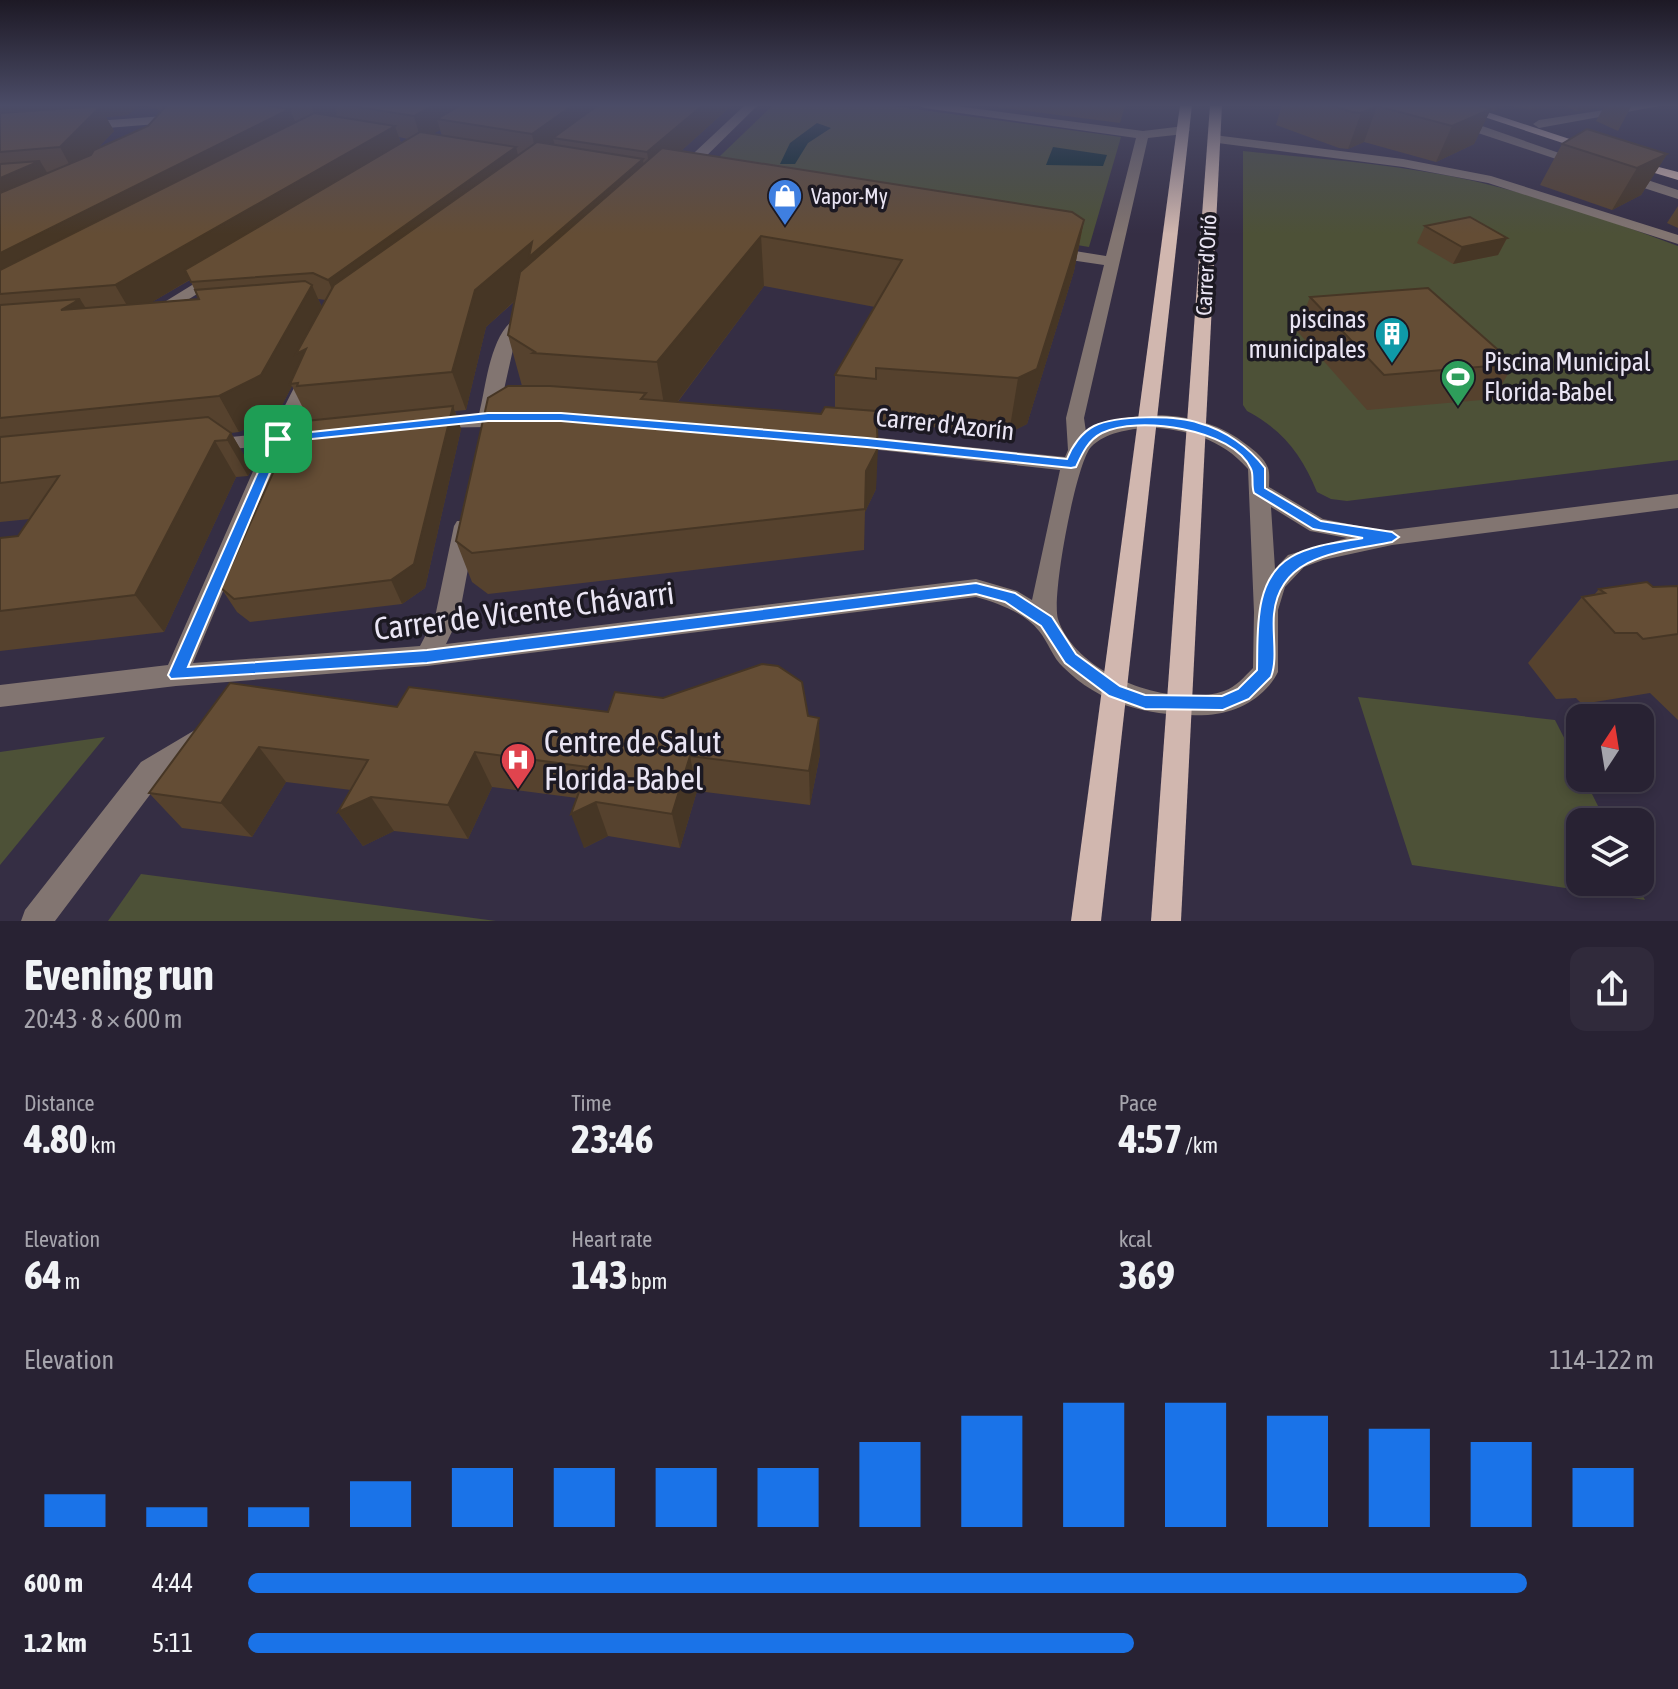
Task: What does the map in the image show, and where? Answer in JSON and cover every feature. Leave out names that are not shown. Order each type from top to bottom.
[{"type":"main road","name":"Carrer d'Orió","points":[[1086,921],[1182,148]]},
{"type":"main road","name":"Carrer d'Orió","points":[[1166,921],[1213,148]]},
{"type":"main road","points":[[1678,167],[1620,153],[1678,176]]},
{"type":"street","points":[[675,179],[707,148]]},
{"type":"street","points":[[1074,456],[1098,429],[1148,421],[1197,426],[1224,438],[1250,457],[1258,468],[1266,612],[1265,672],[1243,694],[1223,703],[1179,705],[1145,702],[1114,691],[1070,659],[1046,622],[1043,595],[1074,456],[1075,418],[1140,148]]},
{"type":"street","points":[[1285,148],[1403,163],[1491,180],[1678,240]]},
{"type":"street","points":[[1545,148],[1587,165]]},
{"type":"street","points":[[1602,170],[1678,195]]},
{"type":"street","points":[[1039,250],[1113,262]]},
{"type":"street","points":[[187,318],[141,321],[235,264]]},
{"type":"street","points":[[481,443],[508,334],[541,303]]},
{"type":"street","points":[[176,675],[278,439],[318,359]]},
{"type":"street","points":[[418,425],[488,417],[531,417]]},
{"type":"street","points":[[197,446],[331,433]]},
{"type":"street","name":"Carrer d'Azorín","points":[[836,440],[1074,456]]},
{"type":"street","points":[[1259,490],[1318,526],[1392,537]]},
{"type":"street","points":[[427,656],[447,617],[470,501]]},
{"type":"street","points":[[1266,612],[1275,583],[1296,561],[1320,552],[1392,537],[1678,501]]},
{"type":"street","name":"Carrer de Vicente Chávarri","points":[[0,696],[176,675],[427,656],[976,588],[1009,597],[1046,622]]},
{"type":"street","points":[[229,697],[244,672]]},
{"type":"street","points":[[36,921],[151,771],[206,735],[214,722]]},
{"type":"shaded area","points":[[728,148],[1118,148],[1089,247],[693,182]]},
{"type":"shaded area","points":[[788,148],[805,148],[795,164],[780,164]]},
{"type":"shaded area","points":[[1053,148],[1107,155],[1103,166],[1046,165]]},
{"type":"shaded area","points":[[1243,151],[1388,166],[1474,181],[1577,210],[1678,246],[1678,460],[1347,501],[1331,499],[1317,492],[1305,466],[1290,445],[1243,405]]},
{"type":"shaded area","points":[[1358,697],[1555,720],[1566,742],[1566,792],[1591,792],[1599,808],[1566,808],[1566,888],[1412,865]]},
{"type":"shaded area","points":[[105,737],[0,865],[0,752]]},
{"type":"shaded area","points":[[141,874],[496,921],[108,921]]},
{"type":"shaded area","points":[[1618,896],[1643,896],[1645,900]]},
{"type":"building","points":[[0,148],[48,148],[0,152]]},
{"type":"building","points":[[211,148],[0,253],[0,193],[91,155],[94,150]]},
{"type":"building","points":[[244,148],[356,148],[115,285],[0,294],[0,270]]},
{"type":"building","points":[[393,148],[515,148],[328,280],[313,273],[191,282],[185,270]]},
{"type":"building","points":[[529,148],[574,148],[643,159],[529,257],[532,242],[475,290],[452,372],[297,386],[298,383],[290,384],[306,349],[296,354],[334,285]]},
{"type":"building","points":[[620,148],[652,148],[647,152]]},
{"type":"building","points":[[662,148],[1072,212],[1084,220],[1037,369],[1018,378],[876,368],[876,379],[835,375],[902,260],[761,236],[657,362],[533,353],[508,335],[520,272]]},
{"type":"building","points":[[1574,148],[1648,148],[1667,154],[1637,168]]},
{"type":"building","points":[[40,161],[0,178],[0,164]]},
{"type":"building","points":[[1470,217],[1507,238],[1462,247],[1425,226]]},
{"type":"building","points":[[305,281],[312,285],[261,375],[219,396],[0,418],[0,305],[80,299],[61,310],[199,299],[195,290]]},
{"type":"building","points":[[1428,288],[1514,364],[1384,375],[1310,297]]},
{"type":"building","points":[[508,386],[646,393],[641,399],[821,414],[825,407],[876,411],[878,448],[866,471],[865,509],[472,553],[456,541],[488,398]]},
{"type":"building","points":[[453,406],[414,564],[391,580],[234,599],[221,588],[296,422]]},
{"type":"building","points":[[208,417],[231,433],[227,440],[215,441],[135,595],[0,611],[0,538],[18,536],[59,476],[0,483],[0,437]]},
{"type":"building","points":[[1647,582],[1653,587],[1678,586],[1678,634],[1643,639],[1637,633],[1615,633],[1582,597],[1605,593],[1599,589]]},
{"type":"building","points":[[762,664],[778,666],[802,682],[808,716],[819,718],[809,771],[690,756],[672,814],[596,802],[571,814],[588,767],[475,752],[448,805],[371,797],[338,812],[368,760],[259,747],[221,803],[149,793],[230,683],[397,707],[409,687],[608,712],[615,692],[663,698]]},
{"type":"place","name":"Vapor-My","points":[[785,227]]},
{"type":"place","name":"piscinas municipales","points":[[1392,365]]},
{"type":"place","name":"Piscina Municipal Florida-Babel","points":[[1458,408]]},
{"type":"place","name":"Centre de Salut Florida-Babel","points":[[518,791]]},
{"type":"route","points":[[488,417],[561,417],[867,442],[1071,464],[1077,448],[1098,429],[1148,421],[1172,422],[1197,426],[1240,448],[1258,468],[1261,478],[1259,490],[1318,526],[1392,537],[1320,552],[1296,561],[1275,583],[1266,612],[1265,672],[1243,694],[1223,703],[1179,705],[1145,702],[1114,691],[1070,659],[1046,622],[1009,597],[976,588],[427,656],[176,675],[278,439],[488,417]]}]
